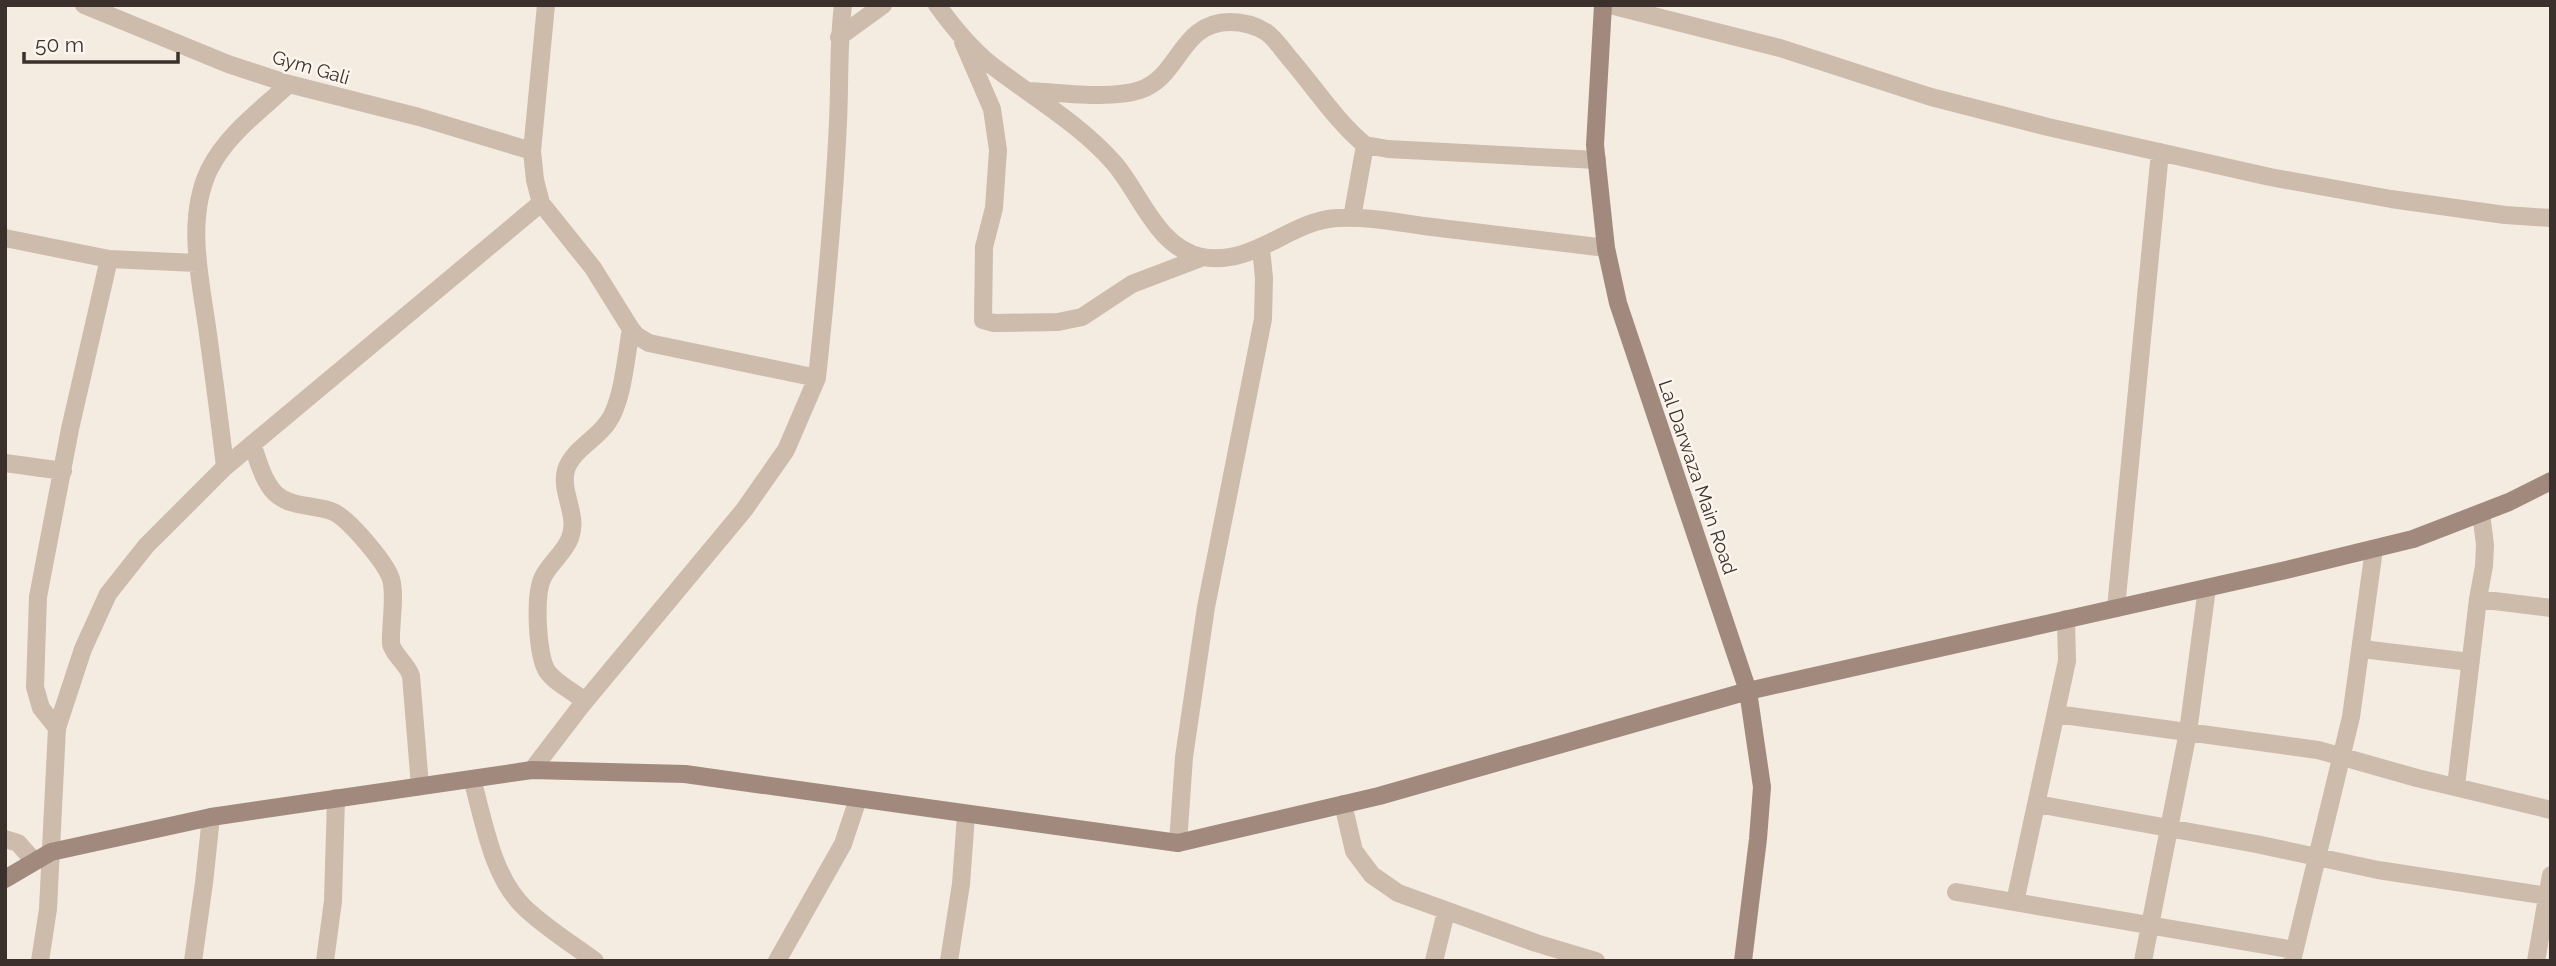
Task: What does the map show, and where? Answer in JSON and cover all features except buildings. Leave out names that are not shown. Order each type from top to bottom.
[{"type":"street","name":"Gym Gali","points":[[84,5],[167,41],[289,84],[419,117],[532,150]]},
{"type":"street","points":[[546,5],[532,150],[541,203],[593,268],[631,329],[649,343],[817,378]]},
{"type":"street","points":[[532,770],[585,701],[744,510],[786,450],[817,378],[838,121],[839,37],[843,5]]},
{"type":"street","points":[[839,37],[883,5]]},
{"type":"street","points":[[937,5],[960,36],[988,62],[1092,141],[1114,164],[1158,227],[1173,244],[1187,253],[1222,258],[1261,249],[1319,221],[1352,218],[1606,248]]},
{"type":"street","name":"Lal Darwaza Main Road","points":[[1603,5],[1595,145],[1606,248],[1622,315],[1748,691],[1762,787],[1742,961]]},
{"type":"street","points":[[1610,5],[1780,48],[1931,97],[2048,127],[2270,177],[2391,199],[2505,215],[2551,218]]},
{"type":"street","points":[[1027,91],[1108,94],[1140,90],[1152,85],[1163,75],[1198,32],[1222,22],[1241,22],[1267,33],[1365,145],[1388,149],[1597,160]]},
{"type":"street","points":[[960,36],[992,109],[997,129],[998,176],[983,257],[984,320],[994,323],[1058,322],[1082,317],[1132,284],[1203,257]]},
{"type":"street","points":[[225,467],[197,262],[197,227],[201,196],[208,172],[235,133],[289,84]]},
{"type":"street","points":[[1352,218],[1365,145]]},
{"type":"street","points":[[2116,608],[2160,152]]},
{"type":"street","points":[[40,961],[46,927],[57,728],[83,649],[108,594],[146,546],[225,467],[541,203]]},
{"type":"street","points":[[5,239],[109,259],[197,262]]},
{"type":"street","points":[[1178,843],[1184,757],[1206,607],[1263,319],[1264,278],[1261,249]]},
{"type":"street","points":[[57,728],[41,708],[35,687],[38,597],[109,259]]},
{"type":"street","points":[[585,701],[546,669],[538,626],[537,597],[545,574],[569,541],[571,534],[572,517],[565,478],[568,465],[612,415],[631,329]]},
{"type":"street","points":[[252,444],[273,492],[291,502],[342,516],[352,525],[391,579],[391,644],[411,676],[419,786]]},
{"type":"street","points":[[5,463],[63,471]]},
{"type":"street","points":[[5,879],[51,852],[211,817],[532,770],[685,774],[1178,843],[1343,804],[1748,691],[2413,539],[2509,502],[2551,481]]},
{"type":"street","points":[[2456,786],[2485,545],[2481,513]]},
{"type":"street","points":[[1956,892],[2150,925],[2293,955],[2342,757],[2362,649],[2374,549]]},
{"type":"street","points":[[2143,961],[2189,732],[2207,588]]},
{"type":"street","points":[[2478,599],[2551,608]]},
{"type":"street","points":[[2015,902],[2067,661],[2066,619]]},
{"type":"street","points":[[2362,649],[2470,662]]},
{"type":"street","points":[[2056,714],[2283,744],[2551,810]]},
{"type":"street","points":[[472,779],[495,859],[507,886],[523,907],[595,961]]},
{"type":"street","points":[[325,961],[333,901],[336,799]]},
{"type":"street","points":[[778,961],[843,844],[858,799]]},
{"type":"street","points":[[1343,804],[1354,851],[1372,875],[1398,893],[1536,943],[1596,961]]},
{"type":"street","points":[[2037,804],[2169,827],[2378,870],[2547,896]]},
{"type":"street","points":[[949,961],[961,884],[965,815]]},
{"type":"street","points":[[192,961],[211,817]]},
{"type":"street","points":[[5,839],[18,843],[34,861]]},
{"type":"street","points":[[2536,961],[2551,875]]},
{"type":"street","points":[[1434,961],[1447,912]]}]
